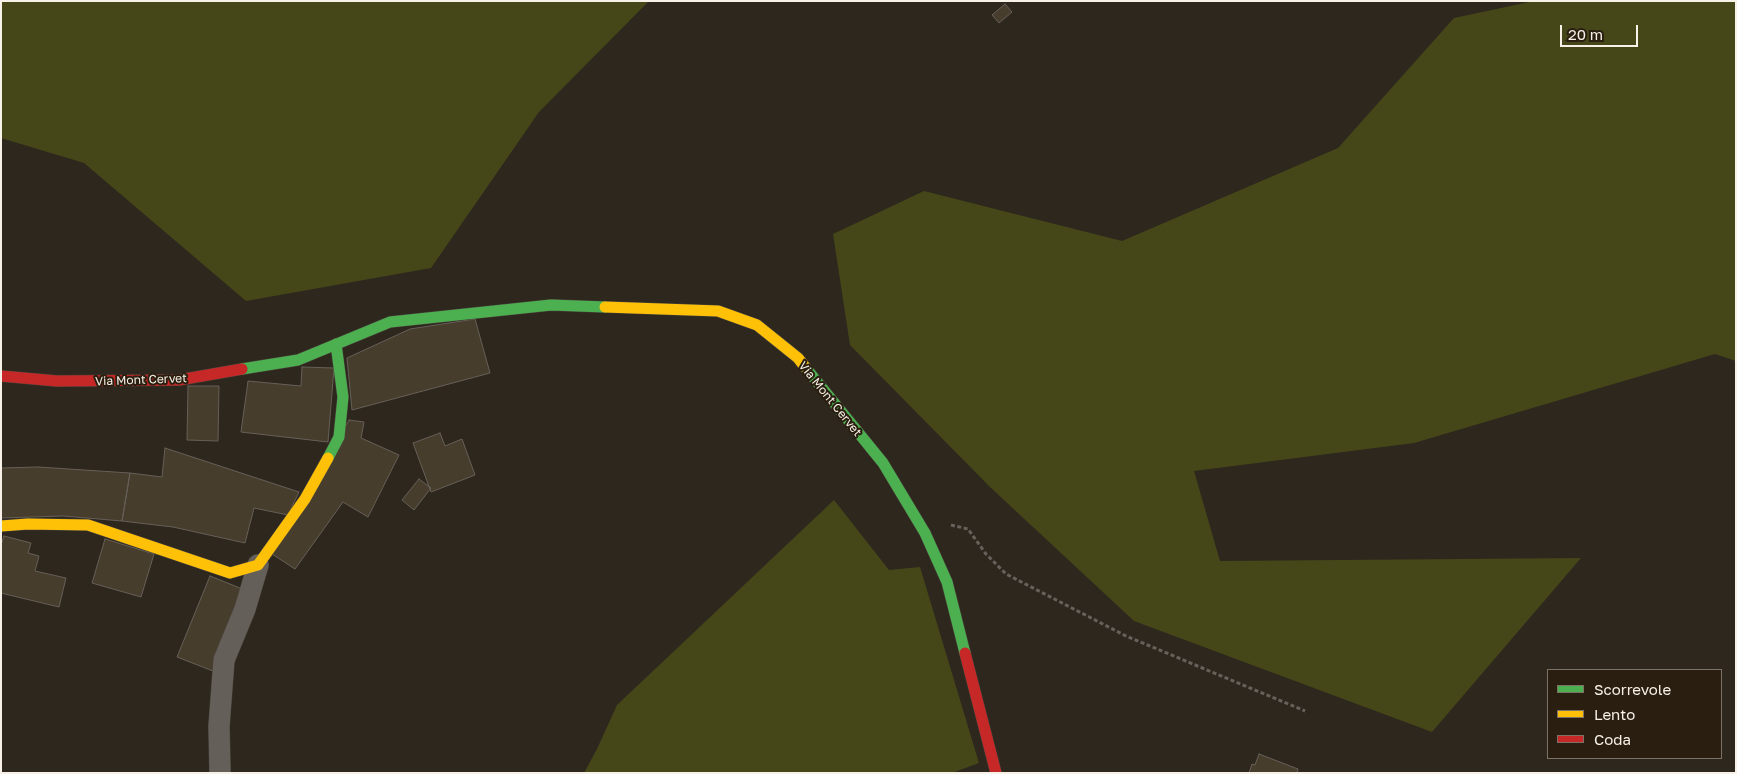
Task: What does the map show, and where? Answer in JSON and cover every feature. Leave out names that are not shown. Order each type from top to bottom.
[{"type":"street","name":"Via Mont Cervet","points":[[1,376],[58,381],[179,380],[298,360],[390,322],[551,305],[718,311],[757,325],[798,358],[883,464],[926,533],[947,582],[998,772]]},
{"type":"street","points":[[220,773],[219,726],[224,660],[245,609],[258,565],[305,499],[339,437],[343,397],[336,344]]},
{"type":"street","points":[[1,526],[28,524],[88,525],[230,573],[258,565]]},
{"type":"path","points":[[926,533],[946,524],[968,529],[986,554],[1006,574],[1126,636],[1305,711]]},
{"type":"shaded area","points":[[1,1],[649,1],[539,112],[431,268],[246,301],[84,163],[1,138]]},
{"type":"shaded area","points":[[1534,1],[1736,1],[1736,361],[1715,354],[1414,443],[1194,471],[1220,561],[1581,558],[1432,732],[1134,621],[990,487],[850,345],[833,234],[924,191],[1122,241],[1338,148],[1454,18]]},
{"type":"shaded area","points":[[834,500],[889,570],[920,567],[979,763],[952,773],[584,773],[617,705]]},
{"type":"building","points":[[1005,4],[1012,12],[999,23],[992,15]]},
{"type":"building","points":[[475,319],[490,373],[352,410],[347,358],[410,329]]},
{"type":"building","points":[[302,367],[334,368],[328,442],[241,432],[248,381],[301,386]]},
{"type":"building","points":[[188,386],[219,386],[218,441],[187,440]]},
{"type":"building","points":[[349,420],[364,422],[361,438],[399,455],[368,517],[343,502],[295,569],[272,554]]},
{"type":"building","points":[[440,433],[445,446],[462,439],[475,475],[431,492],[413,443]]},
{"type":"building","points":[[165,448],[299,492],[288,515],[254,508],[245,543],[173,527],[122,521],[130,473],[162,477]]},
{"type":"building","points":[[38,467],[130,473],[122,521],[63,516],[1,518],[1,468]]},
{"type":"building","points":[[419,479],[431,488],[414,510],[402,500]]},
{"type":"building","points":[[4,536],[31,543],[28,553],[39,556],[35,571],[66,578],[59,607],[1,593],[1,545]]},
{"type":"building","points":[[105,539],[154,554],[141,597],[92,583]]},
{"type":"building","points":[[210,576],[245,590],[213,671],[177,657]]},
{"type":"building","points":[[1259,754],[1298,769],[1297,773],[1249,773],[1252,764],[1255,765]]},
{"type":"traffic: fast","points":[[242,369],[298,360],[390,322],[551,305],[605,307]]},
{"type":"traffic: fast","points":[[328,458],[339,437],[343,397],[336,344]]},
{"type":"traffic: fast","points":[[805,367],[883,463],[925,533],[947,582],[965,653]]},
{"type":"traffic: slow","points":[[605,307],[718,311],[757,325],[798,358],[805,367]]},
{"type":"traffic: slow","points":[[1,526],[28,524],[88,525],[230,573],[258,565],[305,499],[328,458]]},
{"type":"traffic: jam","points":[[1,376],[57,381],[179,380],[242,369]]},
{"type":"traffic: jam","points":[[965,653],[996,773]]}]
